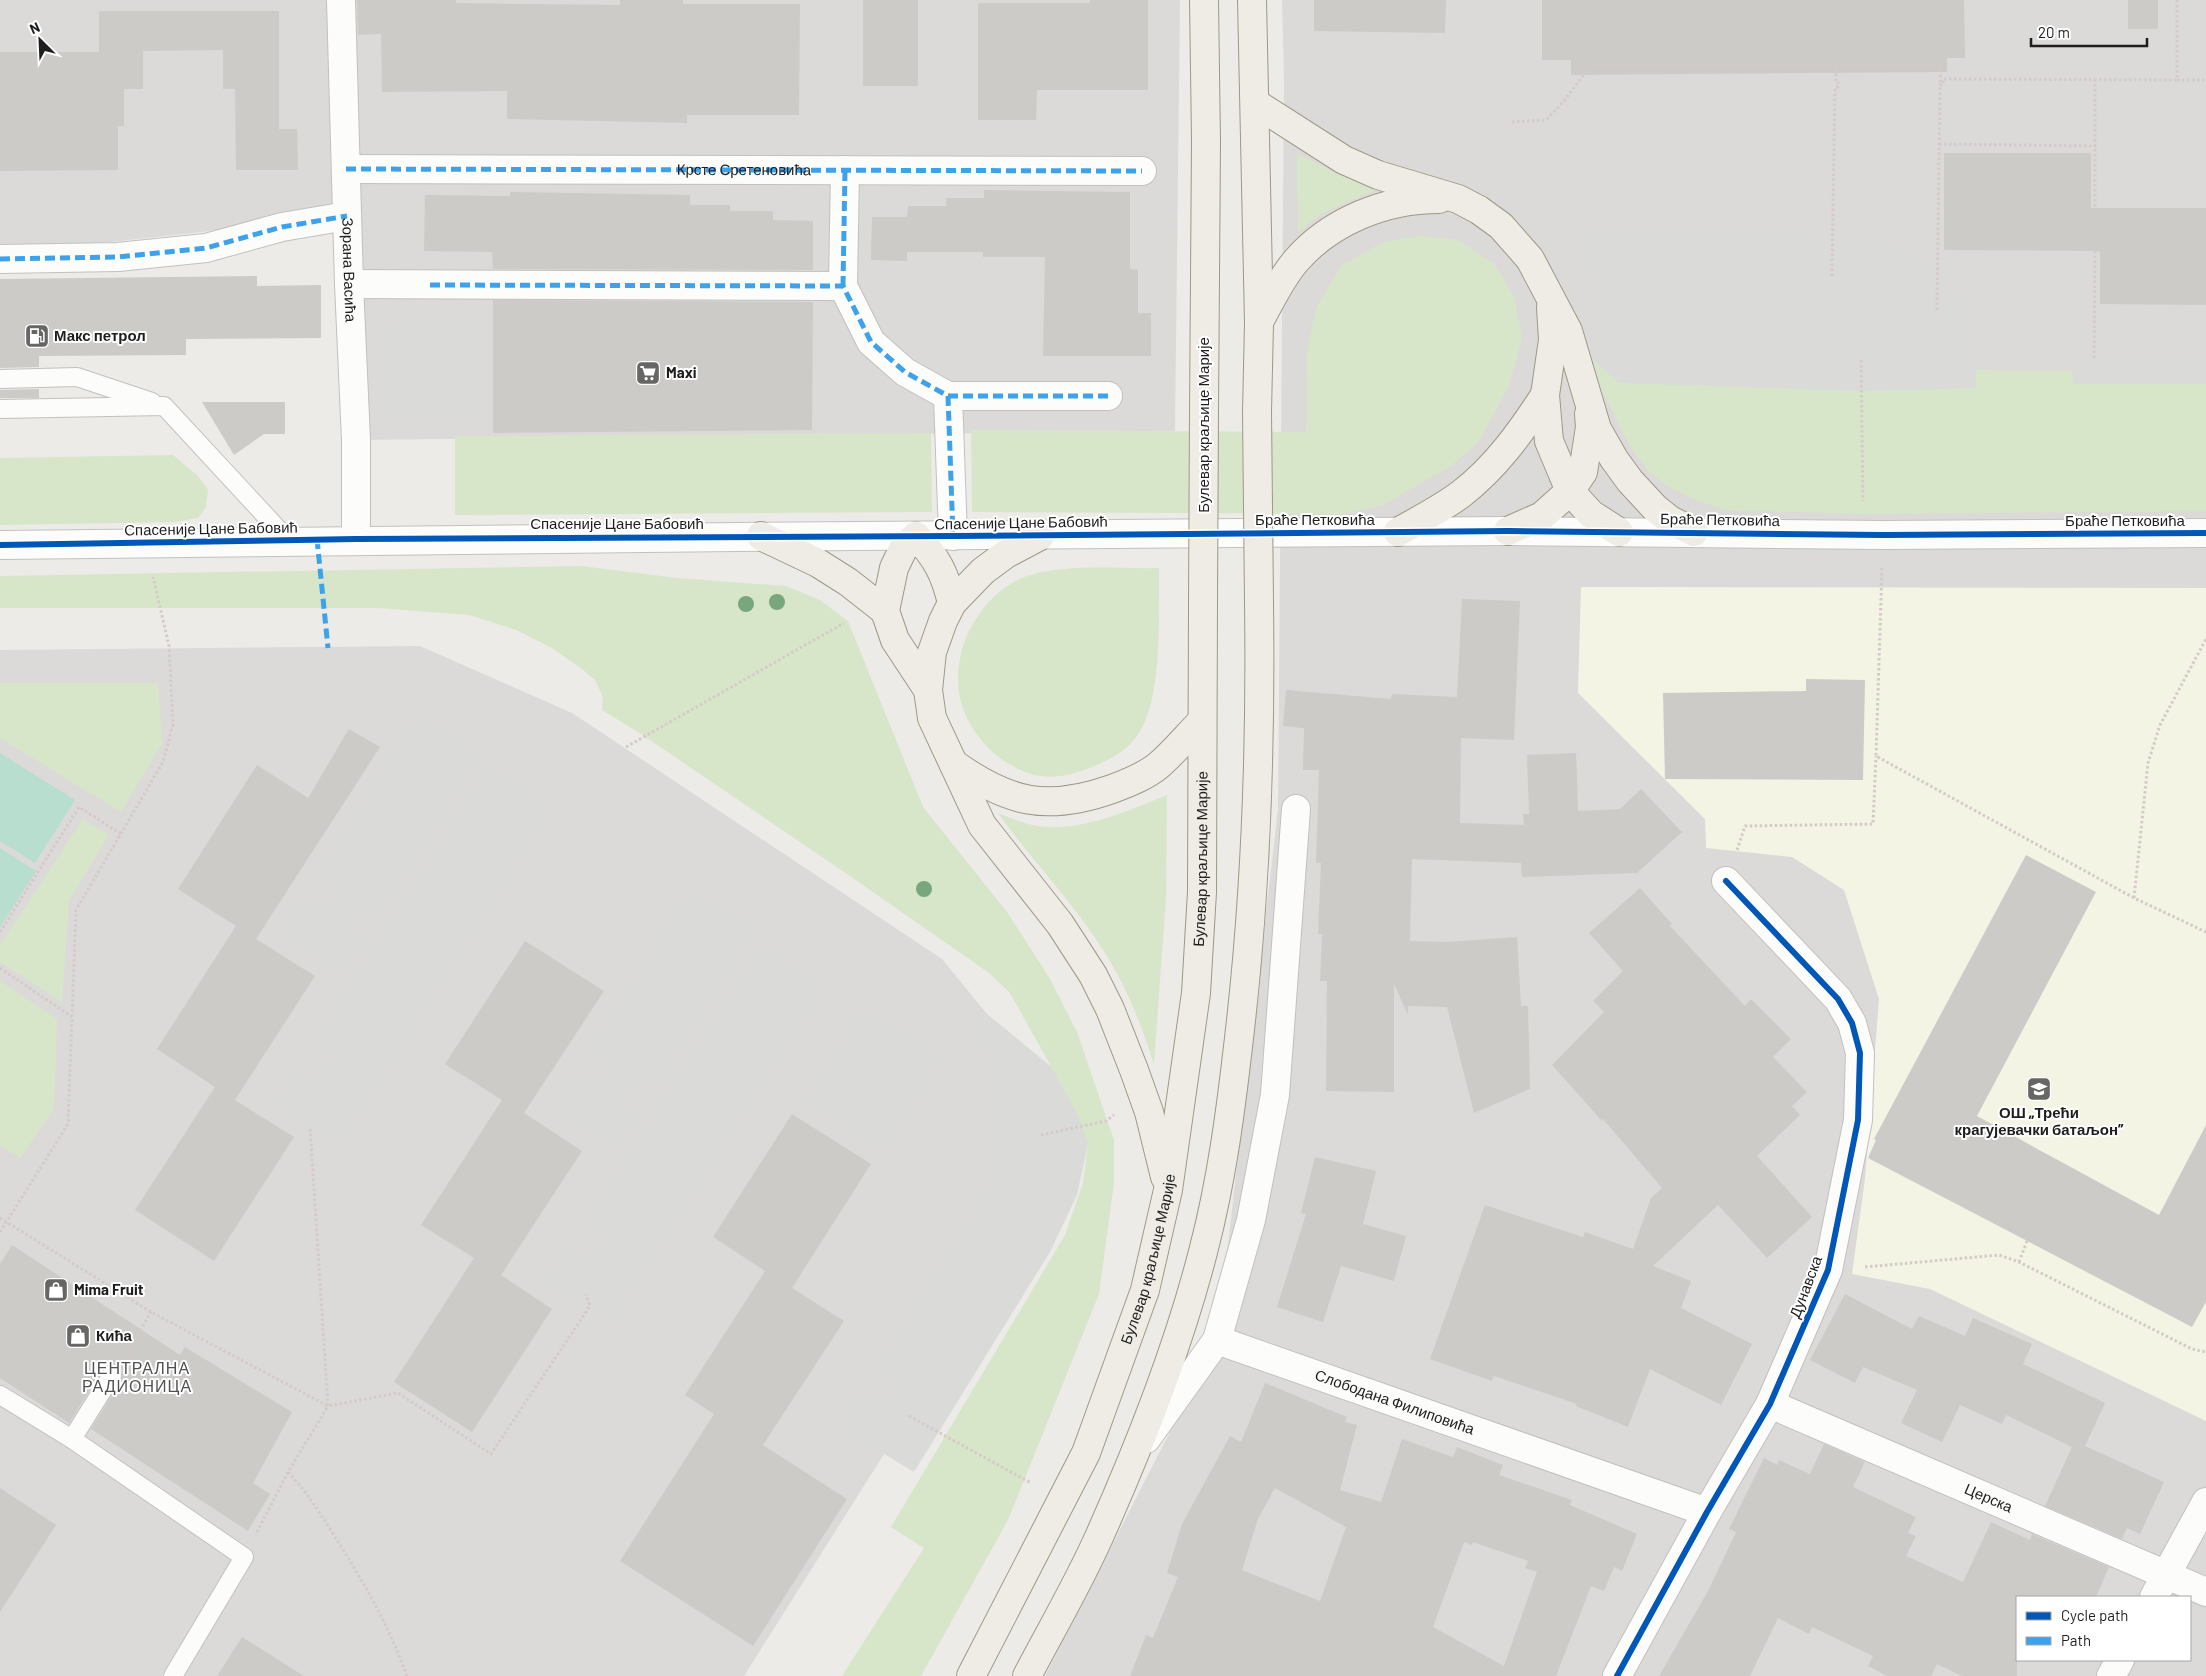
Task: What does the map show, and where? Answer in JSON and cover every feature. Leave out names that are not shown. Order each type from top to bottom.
[{"type":"main road","name":"Булевар краљице Марије","points":[[971,1676],[1063,1501],[1086,1452],[1145,1290],[1168,1190],[1196,993],[1202,892],[1206,141],[1204,0]]},
{"type":"main road","points":[[1027,1676],[1098,1539],[1166,1374],[1205,1246],[1220,1177],[1232,1099],[1252,913],[1260,662],[1257,412],[1259,323],[1252,0]]},
{"type":"main road","points":[[1255,103],[1344,160],[1378,175],[1458,199],[1479,210],[1500,226],[1530,259],[1568,332],[1597,429],[1630,481],[1640,493],[1670,520],[1694,532]]},
{"type":"main road","points":[[1259,323],[1294,264],[1307,250],[1333,230],[1363,212],[1384,206],[1428,199],[1458,199]]},
{"type":"main road","points":[[1551,300],[1553,340],[1545,395],[1549,441],[1570,491],[1591,514],[1619,532]]},
{"type":"main road","points":[[1508,531],[1542,516],[1570,491],[1582,472],[1590,427],[1587,393]]},
{"type":"main road","points":[[1398,532],[1461,494],[1480,477],[1502,455],[1523,429],[1545,395]]},
{"type":"main road","points":[[761,536],[818,563],[848,582],[885,611]]},
{"type":"main road","points":[[928,690],[895,640],[885,611],[894,568],[903,549],[916,536],[933,553],[941,568],[947,582],[952,604]]},
{"type":"main road","points":[[1040,536],[1006,554],[983,571],[952,604],[942,621],[932,652],[928,690],[932,718],[982,825],[1060,924],[1093,976],[1126,1046],[1147,1105],[1168,1190]]},
{"type":"main road","points":[[954,764],[978,781],[1014,796],[1044,802],[1069,802],[1129,783],[1158,765],[1202,721]]},
{"type":"street","name":"Зорана Васића","points":[[341,0],[349,284],[356,440],[356,538]]},
{"type":"street","name":"Крсте Сретеновића","points":[[346,169],[1142,171]]},
{"type":"street","points":[[845,170],[843,286],[871,342],[905,372],[948,396],[1108,396]]},
{"type":"street","points":[[0,259],[118,257],[206,248],[282,227],[347,216]]},
{"type":"street","points":[[349,284],[843,286]]},
{"type":"street","points":[[948,396],[953,536]]},
{"type":"street","name":"Браће Петковића","points":[[1233,533],[1508,531],[1874,535],[2206,533]]},
{"type":"street","name":"Спасеније Цане Бабовић","points":[[0,544],[146,544],[356,538],[1040,536],[1233,533]]},
{"type":"street","points":[[1133,1456],[1217,1340],[1251,1220],[1275,1095],[1296,809]]},
{"type":"street","name":"Дунавска","points":[[1617,1676],[1707,1512],[1770,1404],[1828,1270],[1858,1120],[1860,1053],[1852,1024],[1838,999],[1726,882]]},
{"type":"street","name":"Слободана Филиповића","points":[[1217,1340],[1707,1512]]},
{"type":"street","name":"Церска","points":[[1770,1404],[2160,1586],[2206,1592]]},
{"type":"street","points":[[2160,1586],[2206,1502]]},
{"type":"street","points":[[2111,1676],[2119,1661]]},
{"type":"lane","points":[[0,378],[77,377],[164,406],[290,540]]},
{"type":"lane","points":[[0,409],[164,406]]},
{"type":"lane","points":[[72,1439],[112,1375]]},
{"type":"lane","points":[[0,1395],[72,1439],[244,1557],[173,1676]]},
{"type":"path","points":[[2176,80],[2177,0]]},
{"type":"path","points":[[1844,58],[1844,65]]},
{"type":"path","points":[[1599,60],[1599,65]]},
{"type":"path","points":[[1512,122],[1546,120],[1564,101],[1591,65],[1941,65],[1937,310]]},
{"type":"path","points":[[1832,276],[1836,65]]},
{"type":"path","points":[[1940,83],[1943,85],[1943,79],[2206,80]]},
{"type":"path","points":[[2095,79],[2095,208]]},
{"type":"path","points":[[1939,144],[2096,146]]},
{"type":"path","points":[[2094,358],[2095,250]]},
{"type":"path","points":[[1745,826],[1873,824],[1876,756],[1874,535],[1861,360]]},
{"type":"path","points":[[0,1232],[68,1124],[76,910],[163,762],[173,724],[168,646],[146,544]]},
{"type":"path","points":[[626,748],[848,621]]},
{"type":"path","points":[[2134,898],[2148,763],[2160,725],[2206,639]]},
{"type":"path","points":[[1876,756],[2134,898],[2206,932]]},
{"type":"path","points":[[0,932],[79,807],[121,834]]},
{"type":"path","points":[[0,968],[72,1017]]},
{"type":"path","points":[[1041,1135],[1106,1121]]},
{"type":"path","points":[[244,1557],[288,1472],[328,1406],[310,1127]]},
{"type":"path","points":[[0,1218],[151,1312],[328,1406],[398,1392],[491,1454],[590,1306],[586,1295]]},
{"type":"path","points":[[2019,1262],[2027,1241]]},
{"type":"path","points":[[1828,1270],[1998,1254],[2019,1262],[2192,1350],[2206,1352]]},
{"type":"path","points":[[112,1375],[151,1312]]},
{"type":"path","points":[[909,1416],[1063,1501]]},
{"type":"path","points":[[288,1472],[306,1491],[364,1582],[393,1637],[407,1676]]},
{"type":"shaded area","points":[[0,0],[1180,0],[1175,431],[356,440],[347,216],[0,254]]},
{"type":"shaded area","points":[[1282,0],[2206,0],[2206,1676],[1045,1676],[1217,1340],[1278,809],[1284,81]]},
{"type":"shaded area","points":[[1590,232],[1875,237],[1938,270],[1957,290],[1974,325],[1976,388],[1861,391],[1619,383],[1593,360]]},
{"type":"shaded area","points":[[475,321],[476,415],[390,416],[390,322]]},
{"type":"shaded area","points":[[2072,358],[2206,358],[2206,384],[2072,384]]},
{"type":"shaded area","name":"ОШ „Трећи крагујевачки батаљон”","points":[[1581,587],[2206,588],[2206,1421],[1930,1289],[1852,1274],[1865,1179],[1879,999],[1844,890],[1792,857],[1706,848],[1705,819],[1578,693]]},
{"type":"shaded area","points":[[420,646],[572,713],[942,959],[1001,1031],[1041,1135],[886,1451],[744,1676],[0,1676],[0,650]]},
{"type":"shaded area","points":[[417,715],[481,755],[382,913],[365,902],[349,928],[366,938],[344,975],[279,935],[301,899],[322,912],[338,887],[317,874]]},
{"type":"shaded area","points":[[488,768],[552,808],[339,1146],[274,1104],[296,1070],[318,1083],[334,1057],[313,1044]]},
{"type":"shaded area","points":[[690,891],[754,930],[656,1089],[638,1077],[622,1103],[640,1114],[617,1150],[552,1110],[574,1075],[596,1088],[611,1062],[591,1050]]},
{"type":"shaded area","points":[[761,945],[825,986],[612,1323],[547,1283],[569,1247],[591,1260],[607,1235],[587,1222]]},
{"type":"shaded area","points":[[864,1008],[942,1056],[884,1150],[806,1102]]},
{"type":"shaded area","points":[[986,1013],[1082,1092],[1088,1144],[1077,1195],[1050,1252],[914,1472],[840,1427],[862,1392],[884,1405],[899,1380],[878,1366],[974,1211],[992,1173],[999,1127],[993,1067],[973,1031]]},
{"type":"green space","points":[[1297,154],[1340,175],[1380,188],[1323,213],[1298,232]]},
{"type":"green space","points":[[1418,236],[1458,240],[1495,265],[1514,298],[1522,338],[1509,385],[1479,441],[1451,466],[1383,505],[1342,514],[972,512],[971,430],[1306,432],[1307,350],[1317,306],[1342,265],[1381,243]]},
{"type":"green space","points":[[1593,360],[1619,383],[1861,391],[1976,388],[1976,370],[2072,371],[2073,384],[2206,384],[2206,511],[1864,514],[1725,510],[1694,499],[1669,487],[1649,472],[1631,448],[1602,391]]},
{"type":"green space","points":[[931,433],[932,512],[455,515],[455,436]]},
{"type":"green space","points":[[173,455],[198,476],[208,490],[206,507],[198,518],[175,522],[0,525],[0,458]]},
{"type":"green space","points":[[581,566],[677,578],[786,586],[820,600],[848,621],[923,807],[1007,912],[1049,977],[1077,1032],[1114,1140],[1114,1183],[1099,1294],[1008,1520],[921,1676],[842,1676],[924,1548],[891,1527],[1065,1235],[1083,1183],[1088,1144],[1079,1117],[1010,993],[989,973],[850,876],[644,736],[602,710],[603,697],[595,680],[552,648],[516,630],[469,615],[378,608],[0,608],[0,576]]},
{"type":"green space","points":[[1080,568],[1159,568],[1159,627],[1154,691],[1143,726],[1135,739],[1125,749],[1106,761],[1085,770],[1063,776],[1047,777],[1024,772],[996,755],[974,730],[960,700],[958,684],[960,659],[964,644],[974,622],[985,606],[1007,586],[1034,574]]},
{"type":"green space","points":[[0,683],[158,683],[162,744],[121,812],[0,738]]},
{"type":"green space","points":[[0,753],[75,800],[35,863],[0,841]]},
{"type":"green space","points":[[1167,795],[1166,898],[1154,1065],[1133,1007],[1105,953],[1080,917],[998,813],[1034,825],[1062,827],[1093,822]]},
{"type":"green space","points":[[83,819],[109,835],[69,900],[62,1002],[0,962],[0,945]]},
{"type":"green space","points":[[0,848],[36,871],[0,927]]},
{"type":"green space","points":[[0,981],[57,1019],[54,1109],[20,1158],[0,1145]]},
{"type":"building","points":[[357,0],[456,0],[456,3],[620,5],[620,0],[683,0],[683,4],[800,4],[799,115],[687,115],[687,123],[507,119],[507,91],[382,92],[381,34],[358,35]]},
{"type":"building","points":[[863,0],[918,0],[918,86],[863,86]]},
{"type":"building","points":[[1090,0],[1148,0],[1148,90],[1037,90],[1036,120],[978,120],[978,3],[1090,3]]},
{"type":"building","points":[[1314,0],[1446,0],[1445,33],[1314,31]]},
{"type":"building","points":[[1542,0],[1964,0],[1965,58],[1947,58],[1947,72],[1571,75],[1571,60],[1542,60]]},
{"type":"building","points":[[2128,0],[2158,0],[2158,29],[2128,29]]},
{"type":"building","points":[[99,11],[279,11],[279,129],[297,129],[298,170],[236,170],[235,89],[223,89],[223,50],[143,51],[143,89],[124,89],[124,126],[118,126],[118,170],[0,171],[0,52],[99,52]]},
{"type":"building","points":[[1944,153],[2091,153],[2091,208],[2206,208],[2206,305],[2100,304],[2100,251],[1944,250]]},
{"type":"building","points":[[984,190],[1130,192],[1130,269],[1138,270],[1138,313],[1151,313],[1151,356],[1043,356],[1045,257],[983,257],[983,252],[907,252],[907,261],[871,260],[872,217],[907,217],[908,206],[946,206],[946,198],[984,198]]},
{"type":"building","points":[[510,192],[690,195],[690,205],[730,205],[730,211],[773,211],[773,220],[813,221],[813,270],[493,269],[492,252],[424,251],[425,195],[510,196]]},
{"type":"building","points":[[257,276],[257,286],[321,285],[321,338],[186,339],[186,355],[39,356],[39,367],[0,368],[0,279]]},
{"type":"building","points":[[493,300],[813,302],[812,430],[493,433]]},
{"type":"building","points":[[39,389],[39,398],[0,398],[0,390]]},
{"type":"building","points":[[202,402],[285,402],[285,434],[264,434],[234,455]]},
{"type":"building","points":[[1462,599],[1520,601],[1514,740],[1461,738],[1460,823],[1524,825],[1523,814],[1529,814],[1527,755],[1576,753],[1578,811],[1620,809],[1641,789],[1682,832],[1637,873],[1522,877],[1521,863],[1412,859],[1410,941],[1448,942],[1517,937],[1521,1006],[1528,1006],[1530,1089],[1474,1113],[1447,1007],[1408,1006],[1408,1015],[1394,984],[1394,1092],[1326,1091],[1327,981],[1320,981],[1322,934],[1318,934],[1321,863],[1316,863],[1319,770],[1303,770],[1304,728],[1283,726],[1286,690],[1391,699],[1392,694],[1457,697]]},
{"type":"building","points":[[1806,679],[1865,680],[1863,780],[1665,779],[1663,693],[1806,691]]},
{"type":"building","points":[[349,729],[380,747],[256,939],[315,976],[235,1100],[294,1137],[214,1261],[135,1210],[215,1087],[157,1049],[236,926],[178,889],[257,765],[308,798]]},
{"type":"building","points":[[2026,855],[2096,892],[1977,1116],[2159,1215],[2206,1125],[2206,1302],[2192,1327],[1868,1158],[1876,1140],[1874,1139]]},
{"type":"building","points":[[1640,888],[1672,924],[1670,926],[1745,1006],[1751,999],[1791,1039],[1773,1057],[1807,1092],[1792,1106],[1800,1115],[1757,1156],[1812,1217],[1767,1258],[1718,1205],[1653,1266],[1691,1281],[1681,1308],[1752,1344],[1721,1405],[1650,1369],[1628,1427],[1576,1406],[1577,1404],[1494,1376],[1492,1381],[1430,1359],[1485,1205],[1583,1237],[1585,1232],[1633,1249],[1651,1198],[1662,1188],[1603,1119],[1602,1121],[1552,1065],[1604,1012],[1593,1001],[1623,971],[1589,933]]},
{"type":"building","points":[[525,941],[604,991],[524,1113],[582,1151],[501,1275],[552,1309],[472,1432],[394,1382],[474,1258],[421,1225],[502,1100],[445,1064]]},
{"type":"building","points":[[792,1114],[871,1164],[792,1288],[844,1321],[763,1445],[847,1499],[753,1646],[620,1561],[714,1414],[685,1395],[765,1271],[713,1237]]},
{"type":"building","points":[[1315,1157],[1376,1171],[1363,1224],[1406,1236],[1394,1281],[1341,1266],[1323,1322],[1277,1307],[1306,1214],[1301,1213]]},
{"type":"building","points":[[12,1245],[180,1355],[185,1347],[292,1412],[253,1483],[270,1494],[248,1531],[91,1429],[121,1380],[122,1370],[117,1366],[112,1364],[103,1369],[69,1423],[0,1378],[0,1264]]},
{"type":"building","points":[[1845,1294],[1912,1329],[1919,1316],[1965,1336],[1973,1318],[2032,1344],[2023,1364],[2105,1403],[2085,1446],[2164,1482],[2140,1534],[2127,1528],[2122,1539],[2045,1506],[2072,1447],[2006,1415],[2002,1424],[1960,1405],[1942,1442],[1901,1423],[1917,1390],[1863,1367],[1855,1383],[1810,1360]]},
{"type":"building","points":[[1265,1383],[1347,1417],[1345,1422],[1357,1425],[1340,1490],[1381,1502],[1402,1439],[1453,1457],[1457,1447],[1503,1465],[1499,1475],[1572,1500],[1570,1505],[1637,1534],[1622,1571],[1614,1567],[1604,1591],[1591,1586],[1556,1676],[1130,1676],[1146,1635],[1153,1638],[1178,1577],[1167,1573],[1182,1524],[1230,1436],[1241,1442]],"holes":[[[1275,1488],[1346,1527],[1320,1601],[1242,1570],[1258,1519]],[[1464,1542],[1472,1545],[1473,1542],[1528,1561],[1525,1568],[1537,1572],[1504,1666],[1433,1627]]]},
{"type":"building","points":[[1824,1444],[1865,1462],[1853,1487],[1916,1517],[1908,1533],[1916,1536],[1906,1556],[1963,1582],[1991,1522],[2030,1540],[2032,1534],[2109,1567],[2096,1596],[2016,1596],[2017,1676],[1962,1676],[1937,1664],[1931,1676],[1887,1676],[1868,1666],[1873,1656],[1812,1627],[1809,1634],[1778,1618],[1750,1676],[1659,1676],[1708,1591],[1736,1532],[1729,1529],[1764,1458],[1777,1465],[1779,1460],[1810,1474]]},
{"type":"building","points":[[0,1488],[56,1525],[0,1612]]},
{"type":"building","points":[[242,1637],[304,1676],[217,1676]]},
{"type":"marked path","points":[[346,169],[1142,171]]},
{"type":"marked path","points":[[843,286],[845,170]]},
{"type":"marked path","points":[[0,259],[118,257],[206,248],[282,227],[347,216]]},
{"type":"marked path","points":[[430,285],[843,286],[871,342],[905,372],[948,396],[953,536]]},
{"type":"marked path","points":[[948,396],[1108,396]]},
{"type":"marked path","points":[[317,539],[328,648]]},
{"type":"cycle path","points":[[0,545],[356,539],[1508,531],[1883,535],[2206,533]]},
{"type":"cycle path","points":[[1617,1676],[1707,1512],[1770,1404],[1828,1270],[1858,1120],[1860,1053],[1852,1023],[1838,999],[1726,881]]},
{"type":"place","name":"Макс петрол","points":[[37,336]]},
{"type":"place","name":"Maxi","points":[[648,373]]},
{"type":"place","name":"ОШ „Трећи крагујевачки батаљон”","points":[[2039,1089]]},
{"type":"place","name":"Mima Fruit","points":[[56,1290]]},
{"type":"place","name":"Кића","points":[[78,1336]]},
{"type":"district","name":"ЦЕНТРАЛНА РАДИОНИЦА","points":[[137,1377]]}]
